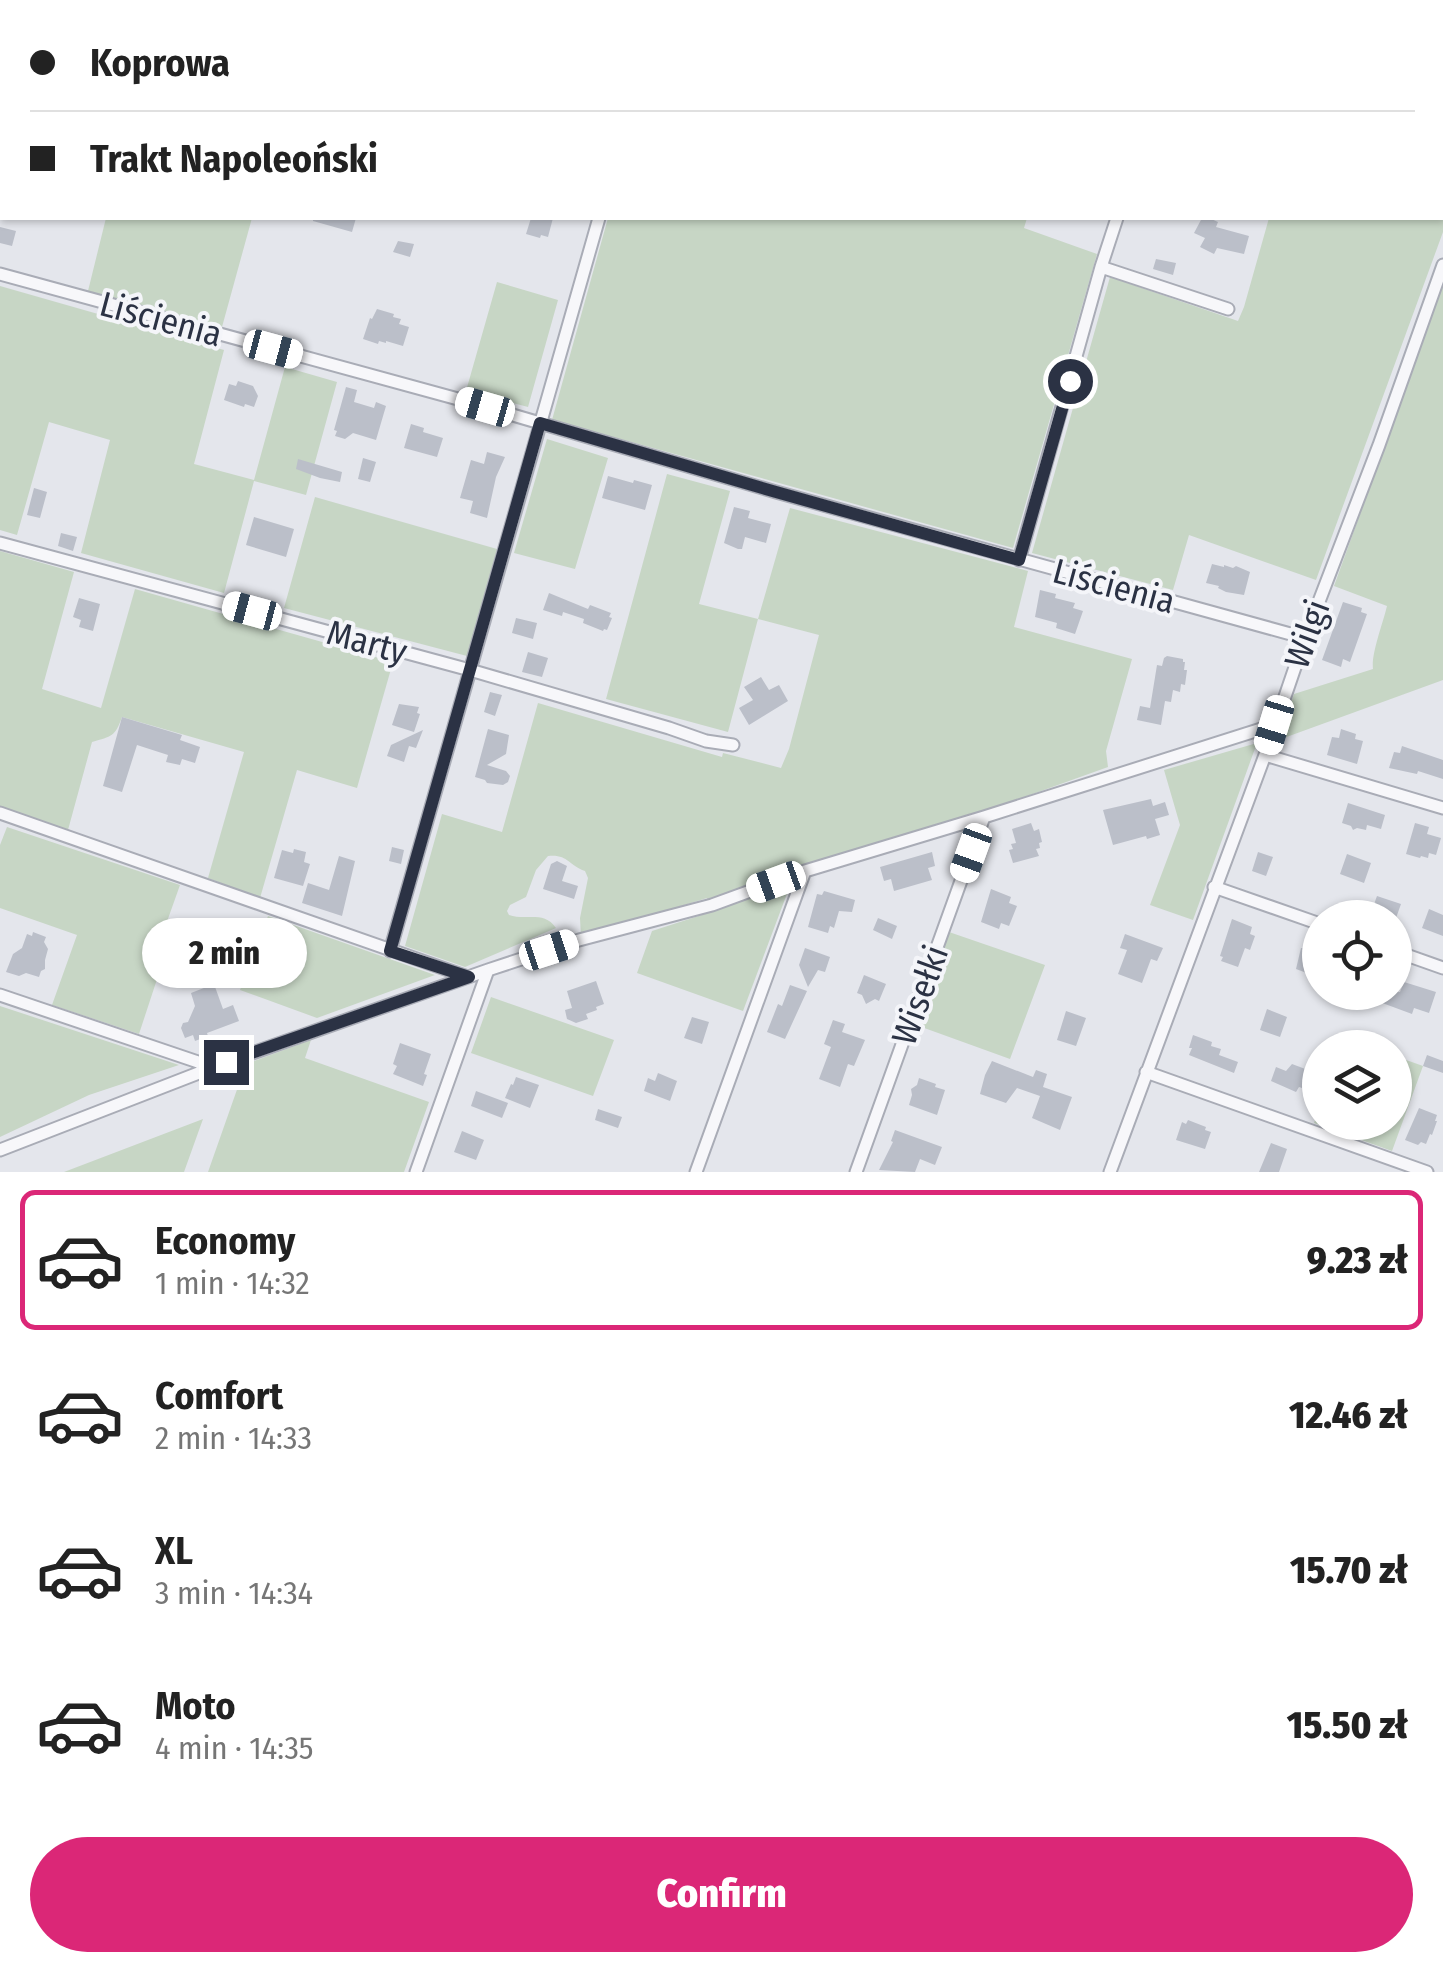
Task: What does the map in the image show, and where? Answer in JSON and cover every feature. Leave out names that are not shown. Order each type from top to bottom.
[{"type":"street","points":[[390,951],[598,220]]},
{"type":"street","points":[[1019,560],[1115,220]]},
{"type":"street","name":"Wilgi","points":[[1110,1172],[1443,265]]},
{"type":"street","points":[[1100,267],[1228,309]]},
{"type":"street","name":"Liścienia","points":[[0,274],[1305,638]]},
{"type":"street","name":"Marty","points":[[0,543],[470,670],[706,742],[733,746]]},
{"type":"street","points":[[0,1150],[208,1069],[488,970],[579,940],[720,902],[805,871],[1274,725]]},
{"type":"street","points":[[1264,755],[1443,808]]},
{"type":"street","points":[[0,813],[469,977]]},
{"type":"street","name":"Wisełki","points":[[856,1172],[984,818]]},
{"type":"street","points":[[696,1172],[805,871]]},
{"type":"street","points":[[1214,887],[1302,918]]},
{"type":"street","points":[[1412,956],[1443,968]]},
{"type":"street","points":[[416,1172],[488,970]]},
{"type":"street","points":[[0,996],[198,1062],[208,1069]]},
{"type":"street","points":[[1146,1072],[1427,1172]]},
{"type":"green space","points":[[106,220],[251,220],[222,327],[88,291]]},
{"type":"green space","points":[[607,220],[1026,220],[1024,228],[1097,254],[1013,548],[552,420]]},
{"type":"green space","points":[[1268,220],[1443,220],[1443,232],[1316,580],[1189,535],[1173,590],[1032,553],[1110,277],[1238,321]]},
{"type":"green space","points":[[497,282],[558,300],[528,407],[466,391]]},
{"type":"green space","points":[[1443,285],[1443,680],[1281,739],[1294,694],[1373,669],[1387,606],[1334,586]]},
{"type":"green space","points":[[0,286],[224,350],[194,464],[254,480],[285,367],[337,382],[306,495],[254,481],[224,593],[81,553],[110,440],[49,422],[17,535],[0,530]]},
{"type":"green space","points":[[547,439],[608,458],[575,569],[514,553]]},
{"type":"green space","points":[[667,474],[730,491],[699,604],[758,619],[728,732],[606,699]]},
{"type":"green space","points":[[315,497],[497,549],[467,656],[284,608]]},
{"type":"green space","points":[[790,508],[1028,571],[1014,627],[1132,659],[1106,751],[1108,767],[985,811],[797,867],[743,1011],[637,973],[652,931],[711,912],[707,898],[581,937],[580,918],[588,878],[585,871],[560,857],[548,856],[536,870],[526,897],[510,905],[507,911],[515,917],[546,919],[556,928],[465,967],[405,946],[442,814],[502,832],[538,703],[722,757],[723,753],[781,768],[819,635],[758,619]]},
{"type":"green space","points":[[0,551],[74,572],[42,689],[101,708],[135,589],[393,662],[357,788],[297,770],[260,898],[208,878],[244,752],[122,717],[112,735],[92,742],[68,830],[0,807]]},
{"type":"green space","points":[[1257,743],[1193,920],[1150,905],[1180,825],[1164,770]]},
{"type":"green space","points":[[7,827],[180,885],[153,961],[162,964],[139,1034],[52,1005],[77,935],[0,908],[0,845]]},
{"type":"green space","points":[[268,916],[435,975],[317,1018],[240,990]]},
{"type":"green space","points":[[949,932],[1045,965],[1010,1059],[916,1025]]},
{"type":"green space","points":[[491,997],[614,1040],[593,1096],[471,1053]]},
{"type":"green space","points":[[0,1006],[179,1065],[89,1095],[0,1137]]},
{"type":"green space","points":[[311,1040],[305,1058],[429,1102],[404,1172],[208,1172],[246,1064]]},
{"type":"green space","points":[[1412,1062],[1423,1066],[1412,1096]]},
{"type":"green space","points":[[203,1119],[184,1172],[64,1172]]},
{"type":"green space","points":[[1361,1140],[1396,1140],[1392,1151]]},
{"type":"building","points":[[313,220],[355,220],[352,232]]},
{"type":"building","points":[[530,220],[552,220],[548,237],[526,234]]},
{"type":"building","points":[[1201,220],[1214,220],[1218,222],[1216,227],[1249,236],[1244,254],[1217,248],[1214,254],[1200,247],[1205,238],[1194,233]]},
{"type":"building","points":[[0,227],[16,231],[12,246],[0,243]]},
{"type":"building","points":[[398,241],[414,244],[410,257],[393,252]]},
{"type":"building","points":[[1156,259],[1176,263],[1173,275],[1153,269]]},
{"type":"building","points":[[377,309],[394,314],[393,317],[401,319],[399,324],[409,327],[403,346],[363,339]]},
{"type":"building","points":[[238,381],[253,386],[258,396],[254,407],[224,400],[229,384],[236,386]]},
{"type":"building","points":[[346,387],[357,390],[354,402],[374,408],[376,402],[386,406],[376,440],[353,433],[345,439],[335,436]]},
{"type":"building","points":[[411,424],[443,438],[437,457],[404,448]]},
{"type":"building","points":[[487,452],[505,457],[487,518],[470,513],[473,501],[460,498],[471,460],[484,464]]},
{"type":"building","points":[[363,458],[376,462],[370,482],[358,479]]},
{"type":"building","points":[[298,459],[342,472],[340,482],[296,469]]},
{"type":"building","points":[[608,476],[652,485],[645,510],[602,498]]},
{"type":"building","points":[[34,488],[47,492],[40,518],[27,515]]},
{"type":"building","points":[[734,507],[750,511],[748,518],[771,524],[766,543],[745,537],[742,549],[738,549],[724,543]]},
{"type":"building","points":[[254,517],[294,529],[286,557],[246,545]]},
{"type":"building","points":[[61,533],[77,537],[73,551],[58,546]]},
{"type":"building","points":[[1212,564],[1250,572],[1244,595],[1206,583]]},
{"type":"building","points":[[1040,590],[1075,603],[1073,608],[1083,611],[1075,634],[1056,628],[1057,623],[1035,617]]},
{"type":"building","points":[[549,593],[588,609],[590,605],[611,613],[607,630],[563,612],[562,616],[543,610]]},
{"type":"building","points":[[79,598],[100,604],[93,631],[79,627],[81,620],[73,617]]},
{"type":"building","points":[[1343,602],[1362,608],[1361,612],[1367,614],[1350,662],[1343,659],[1341,667],[1322,660]]},
{"type":"building","points":[[516,618],[537,623],[533,639],[512,633]]},
{"type":"building","points":[[528,652],[548,658],[542,677],[522,672]]},
{"type":"building","points":[[1167,656],[1185,662],[1185,685],[1181,684],[1180,692],[1173,690],[1171,702],[1165,701],[1161,725],[1137,720],[1140,706],[1150,708],[1157,665],[1162,666]]},
{"type":"building","points":[[761,677],[769,690],[779,685],[788,701],[749,725],[739,708],[753,700],[744,687]]},
{"type":"building","points":[[490,692],[502,695],[495,716],[484,712]]},
{"type":"building","points":[[399,704],[419,707],[414,732],[392,725]]},
{"type":"building","points":[[122,717],[182,735],[180,740],[200,747],[195,763],[182,759],[180,765],[166,762],[168,755],[137,745],[122,792],[103,786]]},
{"type":"building","points":[[488,729],[509,735],[506,754],[487,765],[510,776],[503,785],[475,777]]},
{"type":"building","points":[[1341,729],[1363,741],[1357,764],[1327,755],[1332,737],[1339,738]]},
{"type":"building","points":[[423,730],[416,748],[409,746],[404,762],[387,756],[391,745]]},
{"type":"building","points":[[1402,746],[1443,760],[1443,779],[1389,768],[1394,752],[1400,753]]},
{"type":"building","points":[[1151,799],[1153,806],[1165,802],[1169,815],[1155,819],[1160,835],[1113,845],[1103,810]]},
{"type":"building","points":[[1348,803],[1385,815],[1381,829],[1367,825],[1366,830],[1353,830],[1342,823]]},
{"type":"building","points":[[1031,823],[1034,831],[1039,829],[1039,856],[1013,863],[1009,850],[1016,843],[1012,829]]},
{"type":"building","points":[[1415,823],[1429,827],[1427,834],[1441,838],[1436,855],[1429,853],[1428,858],[1420,858],[1406,854]]},
{"type":"building","points":[[392,847],[404,850],[401,864],[389,861]]},
{"type":"building","points":[[294,849],[306,852],[304,862],[310,864],[303,886],[274,878],[282,850],[293,853]]},
{"type":"building","points":[[932,852],[935,866],[928,868],[932,880],[894,891],[891,879],[884,881],[880,867]]},
{"type":"building","points":[[1258,852],[1273,857],[1266,876],[1252,871]]},
{"type":"building","points":[[1347,854],[1371,863],[1364,883],[1340,874]]},
{"type":"building","points":[[339,856],[355,861],[342,916],[302,903],[308,883],[329,890]]},
{"type":"building","points":[[557,861],[567,866],[562,881],[578,886],[574,899],[543,889],[551,864]]},
{"type":"building","points":[[991,889],[1011,897],[1009,903],[1017,906],[1009,926],[1001,923],[999,929],[981,922]]},
{"type":"building","points":[[824,891],[855,900],[852,912],[839,911],[834,928],[830,926],[828,933],[808,927],[817,894]]},
{"type":"building","points":[[1429,909],[1443,915],[1443,936],[1422,928]]},
{"type":"building","points":[[878,918],[897,926],[892,939],[873,930]]},
{"type":"building","points":[[1232,919],[1252,927],[1250,934],[1255,936],[1238,967],[1221,961],[1220,956]]},
{"type":"building","points":[[181,920],[205,930],[197,953],[161,941],[165,929],[177,934]]},
{"type":"building","points":[[33,932],[46,937],[45,969],[39,977],[6,972],[13,954],[22,948],[27,934],[32,936]]},
{"type":"building","points":[[1125,934],[1163,948],[1157,961],[1151,959],[1142,983],[1118,974],[1127,950],[1120,948]]},
{"type":"building","points":[[805,948],[830,957],[825,972],[818,970],[808,987],[799,965]]},
{"type":"building","points":[[1301,948],[1302,948],[1302,971],[1296,969]]},
{"type":"building","points":[[208,953],[229,960],[223,975],[203,968]]},
{"type":"building","points":[[864,975],[886,984],[879,1001],[866,1004],[857,993]]},
{"type":"building","points":[[596,981],[604,1004],[586,1014],[588,1019],[576,1023],[567,1019],[565,1010],[572,1008],[567,991]]},
{"type":"building","points":[[214,984],[223,1009],[233,1005],[239,1021],[195,1041],[193,1035],[185,1038],[181,1028],[195,1006],[191,993]]},
{"type":"building","points":[[1412,984],[1436,992],[1429,1013],[1414,1008],[1412,1014],[1401,1010],[1412,1010]]},
{"type":"building","points":[[790,985],[807,991],[785,1039],[767,1032]]},
{"type":"building","points":[[1267,1009],[1287,1017],[1280,1037],[1260,1030]]},
{"type":"building","points":[[1066,1011],[1086,1018],[1076,1046],[1057,1040]]},
{"type":"building","points":[[692,1017],[709,1022],[702,1044],[684,1038]]},
{"type":"building","points":[[833,1020],[845,1024],[842,1032],[865,1040],[854,1066],[848,1064],[840,1087],[819,1079],[831,1047],[824,1044]]},
{"type":"building","points":[[1193,1035],[1212,1042],[1211,1046],[1221,1049],[1219,1055],[1238,1062],[1234,1073],[1189,1055]]},
{"type":"building","points":[[400,1043],[431,1054],[423,1086],[393,1074]]},
{"type":"building","points":[[1427,1055],[1443,1061],[1443,1073],[1423,1066]]},
{"type":"building","points":[[992,1061],[1033,1077],[1036,1070],[1047,1074],[1043,1087],[1072,1097],[1060,1130],[1032,1118],[1040,1096],[1017,1088],[1006,1103],[980,1094]]},
{"type":"building","points":[[1292,1064],[1302,1068],[1302,1088],[1296,1092],[1271,1081],[1276,1067],[1286,1071]]},
{"type":"building","points":[[658,1073],[677,1081],[670,1101],[644,1091],[648,1078],[655,1081]]},
{"type":"building","points":[[516,1077],[539,1085],[530,1108],[505,1098]]},
{"type":"building","points":[[919,1078],[945,1090],[937,1115],[909,1105],[911,1089]]},
{"type":"building","points":[[476,1091],[508,1103],[502,1118],[471,1106]]},
{"type":"building","points":[[1419,1108],[1437,1115],[1426,1144],[1405,1140],[1412,1140],[1412,1124]]},
{"type":"building","points":[[598,1109],[622,1117],[618,1128],[595,1120]]},
{"type":"building","points":[[1188,1120],[1211,1132],[1205,1149],[1176,1140],[1182,1122],[1186,1124]]},
{"type":"building","points":[[895,1130],[942,1147],[935,1165],[920,1159],[915,1172],[879,1170]]},
{"type":"building","points":[[462,1131],[484,1140],[476,1160],[454,1152]]},
{"type":"building","points":[[1271,1143],[1287,1149],[1279,1172],[1259,1172]]},
{"type":"route","points":[[226,1062],[469,977],[390,951],[540,423],[1019,560],[1070,381]]}]
